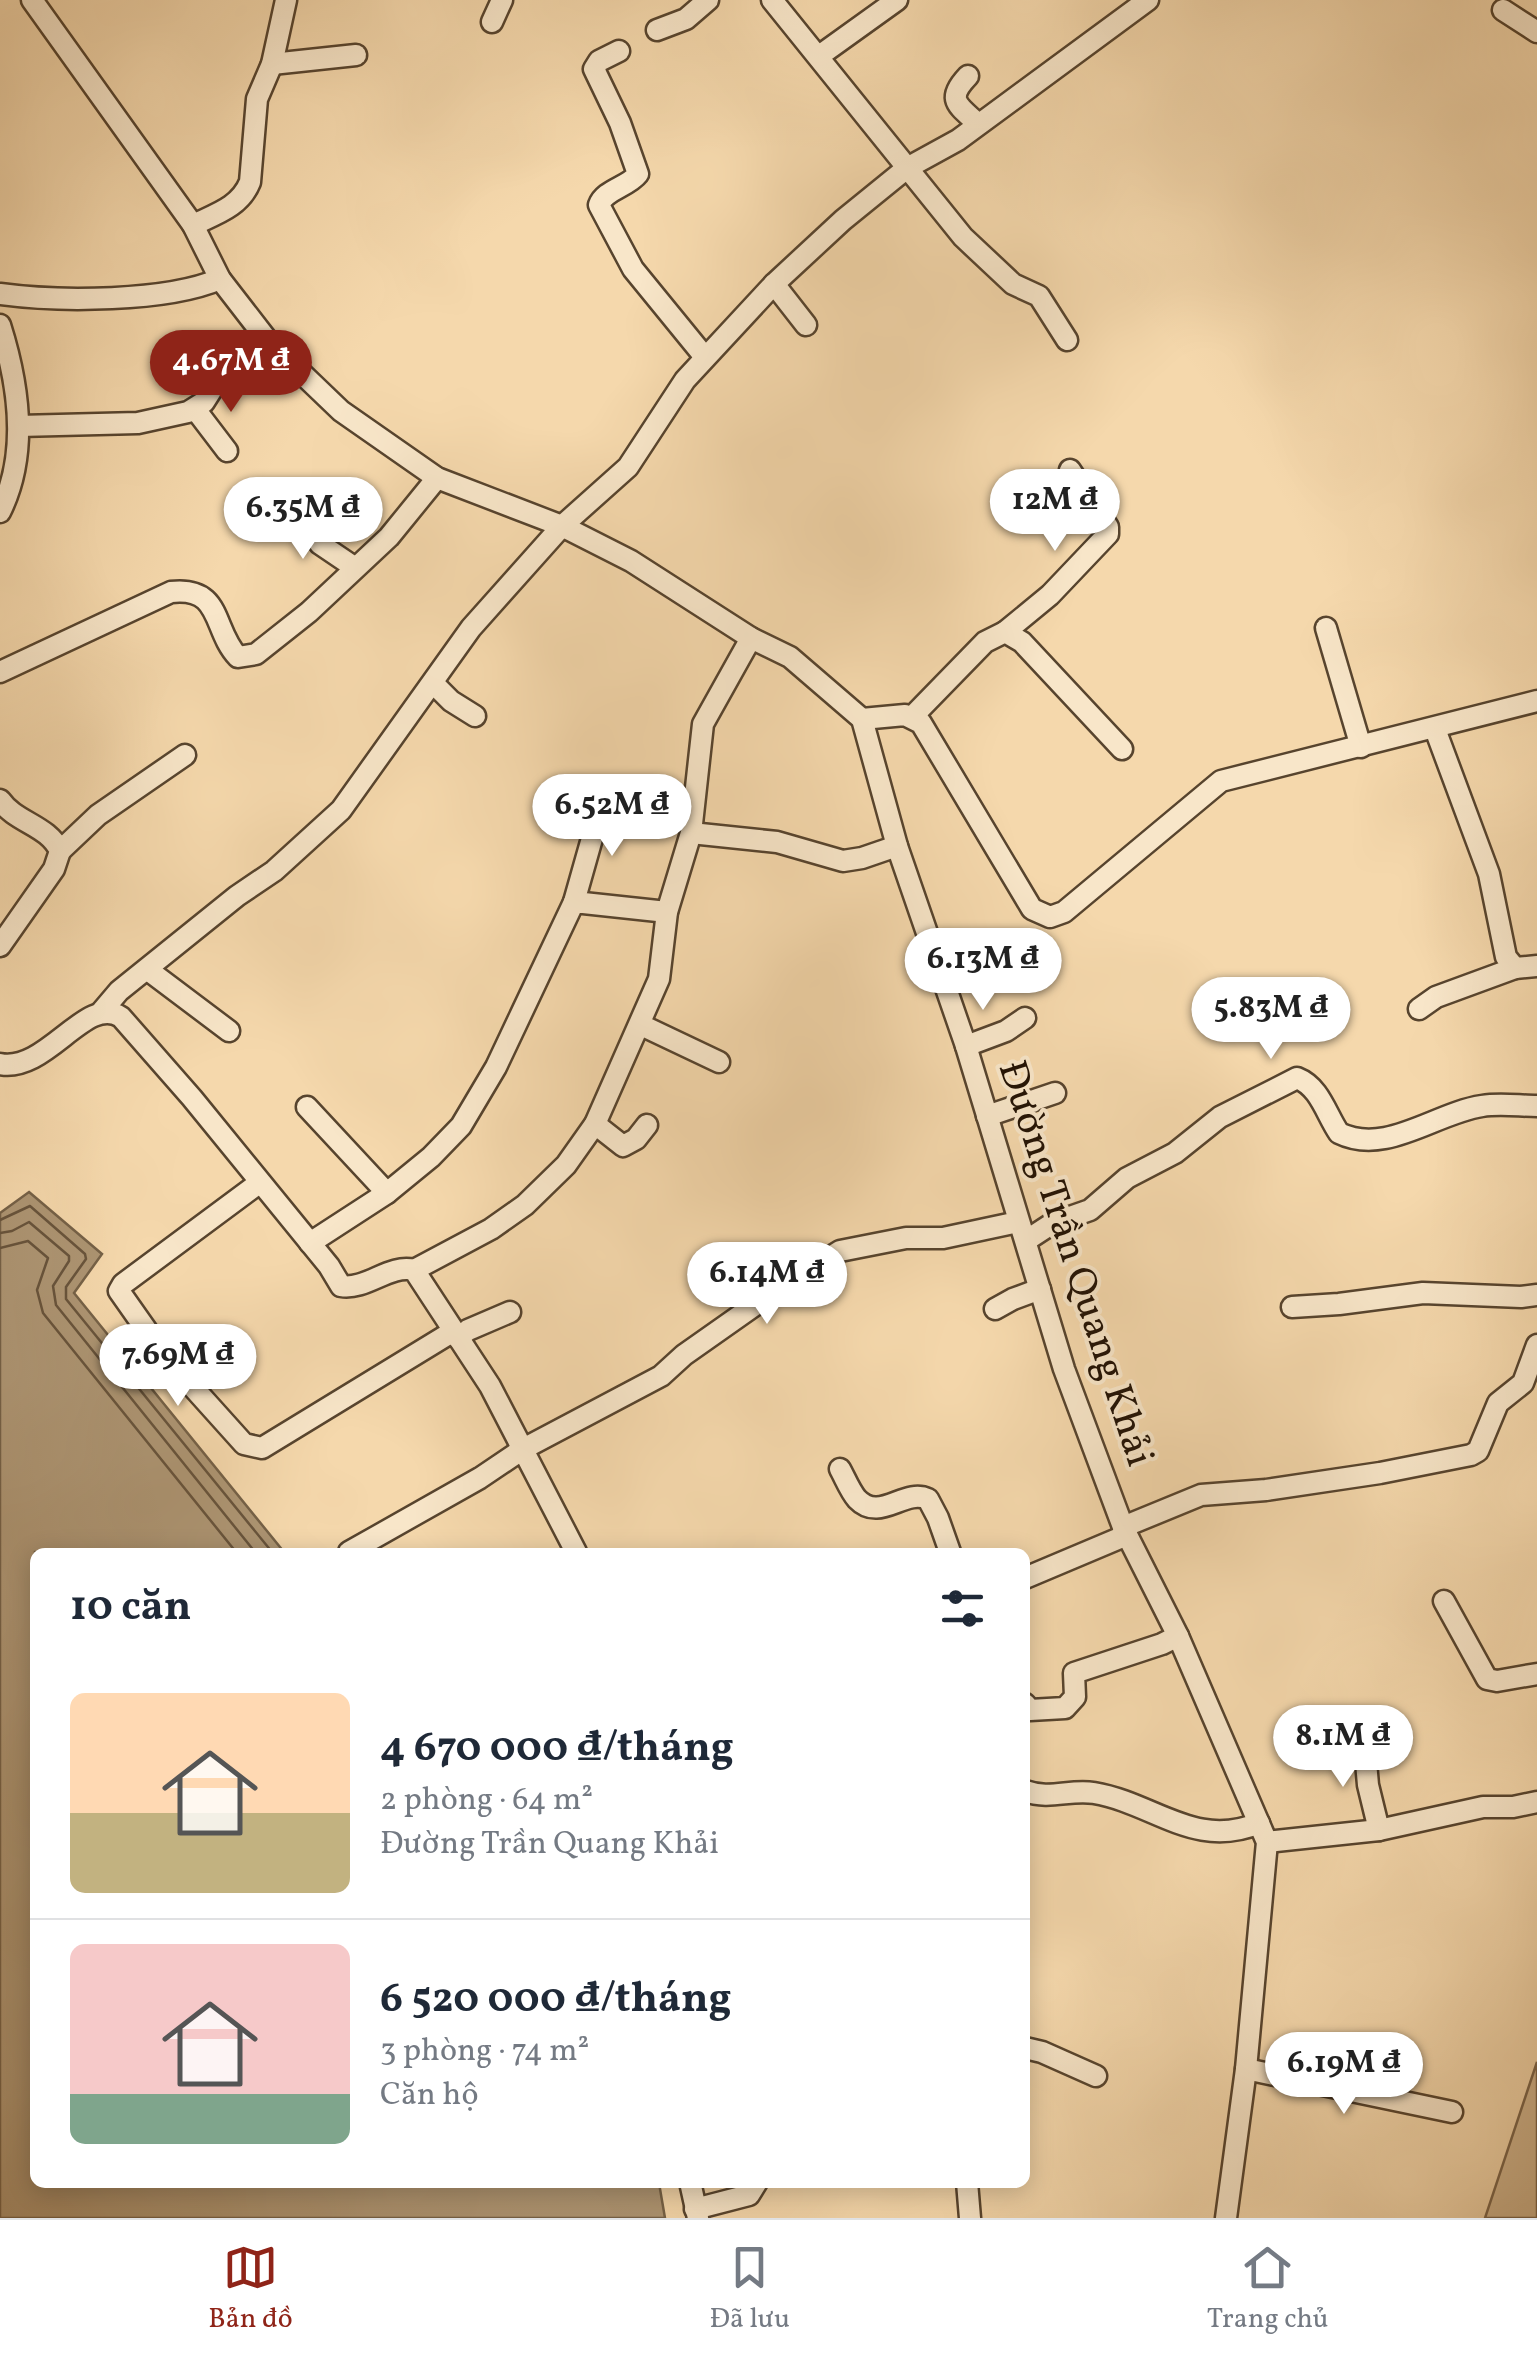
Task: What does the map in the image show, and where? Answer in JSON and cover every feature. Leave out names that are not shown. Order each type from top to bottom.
[{"type":"street","points":[[32,0],[193,225],[220,279],[268,341],[340,411],[437,478],[562,526],[631,560],[751,638],[790,657],[862,719],[896,715],[921,723],[1032,909],[1050,917],[1064,912],[1221,781],[1537,701]]},
{"type":"street","points":[[193,225],[235,204],[246,192],[257,100],[272,64],[286,0]]},
{"type":"street","points":[[492,22],[502,0]]},
{"type":"street","points":[[657,30],[686,19],[708,0]]},
{"type":"street","points":[[772,0],[974,248],[1013,284],[1039,296],[1066,340]]},
{"type":"street","points":[[819,56],[897,0]]},
{"type":"street","points":[[0,1064],[22,1064],[38,1057],[87,1018],[102,1011],[120,991],[201,924],[274,871],[341,810],[471,628],[562,526],[628,468],[684,380],[704,356],[842,220],[907,168],[958,140],[1148,0]]},
{"type":"street","points":[[1503,10],[1537,32]]},
{"type":"street","points":[[619,51],[599,61],[594,69],[638,174],[602,197],[599,205],[632,269],[704,356]]},
{"type":"street","points":[[272,64],[356,55]]},
{"type":"street","points":[[968,76],[956,88],[955,96],[978,124]]},
{"type":"street","points":[[0,294],[38,299],[132,296],[182,291],[220,279]]},
{"type":"street","points":[[774,284],[806,325]]},
{"type":"street","points":[[0,325],[14,382],[19,426],[12,478],[0,512]]},
{"type":"street","points":[[19,426],[170,418],[204,402],[218,380],[268,341]]},
{"type":"street","points":[[195,408],[228,451]]},
{"type":"street","points":[[912,717],[985,642],[1005,632],[1050,595],[1108,534],[1108,527],[1070,470]]},
{"type":"street","points":[[0,672],[171,592],[184,591],[211,604],[232,652],[248,658],[309,612],[389,537],[437,478]]},
{"type":"street","points":[[298,510],[320,544],[354,567]]},
{"type":"street","points":[[1326,628],[1361,747]]},
{"type":"street","points":[[1005,632],[1022,642],[1122,749]]},
{"type":"street","points":[[102,1011],[122,1018],[192,1098],[340,1286],[355,1287],[404,1268],[414,1270],[491,1229],[525,1205],[566,1165],[595,1124],[641,1025],[659,979],[667,912],[691,833],[703,724],[751,638]]},
{"type":"street","points":[[433,683],[475,716]]},
{"type":"street","name":"Đường Trần Quang Khải","points":[[862,719],[896,846],[966,1046],[1064,1369],[1125,1531],[1178,1636],[1263,1832],[1246,2069],[1226,2218]]},
{"type":"street","points":[[1435,729],[1489,874],[1506,956],[1514,968]]},
{"type":"street","points":[[0,946],[54,869],[60,851],[98,815],[185,754]]},
{"type":"street","points":[[0,800],[14,814],[52,837],[60,851]]},
{"type":"street","points":[[310,1244],[387,1194],[450,1140],[470,1114],[574,902],[602,803]]},
{"type":"street","points":[[691,833],[777,842],[843,861],[896,846]]},
{"type":"street","points":[[574,902],[667,912]]},
{"type":"street","points":[[1419,1009],[1436,996],[1514,968],[1537,966]]},
{"type":"street","points":[[148,970],[229,1031]]},
{"type":"street","points":[[966,1046],[1006,1031],[1025,1018]]},
{"type":"street","points":[[641,1025],[719,1062]]},
{"type":"street","points":[[356,1548],[480,1478],[523,1449],[661,1376],[764,1298],[840,1250],[906,1238],[1023,1231],[1090,1210],[1127,1178],[1175,1153],[1220,1117],[1298,1078],[1318,1095],[1339,1133],[1364,1142],[1480,1106],[1537,1106]]},
{"type":"street","points":[[986,1116],[1055,1093]]},
{"type":"street","points":[[307,1107],[387,1194]]},
{"type":"street","points":[[595,1124],[624,1146],[647,1125]]},
{"type":"street","points":[[259,1184],[123,1284],[119,1291],[164,1355],[238,1440],[252,1448],[262,1448],[455,1335],[510,1312]]},
{"type":"street","points":[[414,1270],[476,1362],[574,1548]]},
{"type":"street","points":[[995,1310],[1012,1298],[1040,1288]]},
{"type":"street","points":[[1292,1307],[1423,1293],[1521,1298],[1537,1295]]},
{"type":"street","points":[[1030,1576],[1201,1495],[1380,1474],[1471,1455],[1478,1451],[1498,1403],[1523,1384],[1537,1345]]},
{"type":"street","points":[[840,1469],[858,1500],[868,1506],[884,1508],[912,1496],[928,1500],[949,1548]]},
{"type":"street","points":[[1444,1601],[1487,1680],[1537,1674]]},
{"type":"street","points":[[1030,1710],[1065,1708],[1075,1697],[1074,1673],[1178,1636]]},
{"type":"street","points":[[1364,1740],[1368,1785],[1379,1830]]},
{"type":"street","points":[[1030,1791],[1046,1796],[1088,1792],[1106,1796],[1206,1832],[1379,1830],[1483,1808],[1513,1808],[1537,1802]]},
{"type":"street","points":[[1030,2050],[1096,2076]]},
{"type":"street","points":[[1246,2069],[1452,2112]]},
{"type":"street","points":[[691,2188],[696,2213],[749,2195],[753,2188]]},
{"type":"street","points":[[968,2188],[970,2218]]},
{"type":"shaded area","points":[[1537,2062],[1537,2218],[1485,2218]]},
{"type":"water","points":[[29,1192],[102,1254],[74,1293],[281,1548],[30,1548],[30,2188],[660,2188],[665,2218],[0,2218],[0,1213]]}]
